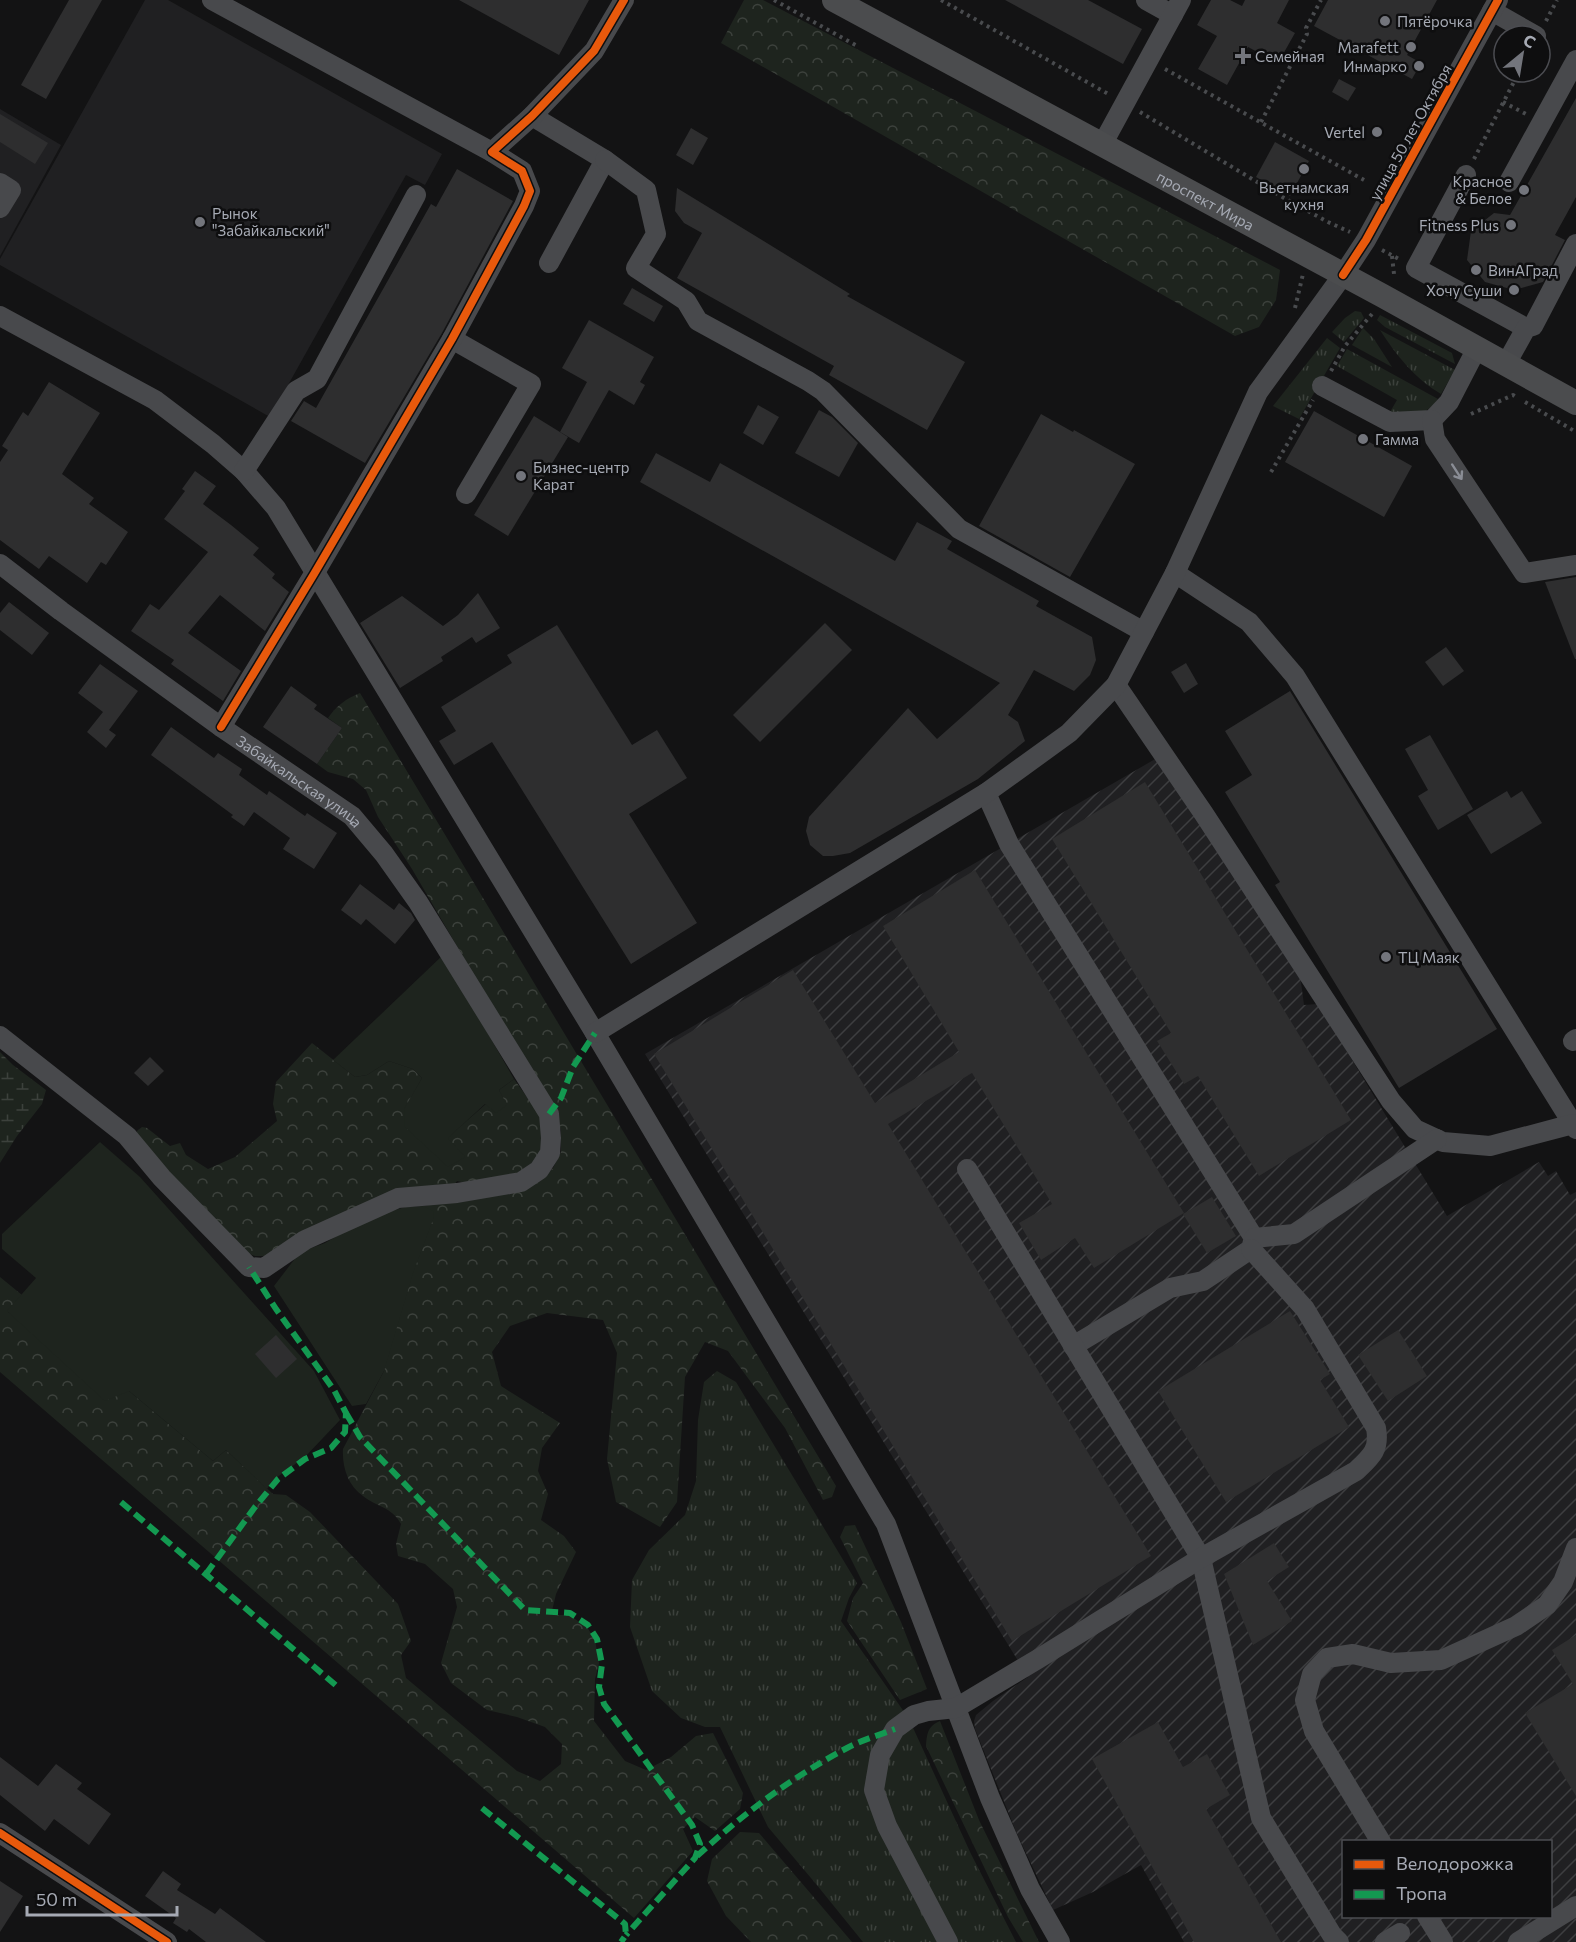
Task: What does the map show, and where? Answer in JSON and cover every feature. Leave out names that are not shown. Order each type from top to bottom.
[{"type":"main road","name":"проспект Мира","points":[[834,0],[1576,403]]},
{"type":"street","points":[[212,0],[492,152],[522,171],[530,191],[452,339],[221,727]]},
{"type":"street","points":[[492,152],[532,116],[594,51],[624,0]]},
{"type":"street","points":[[1102,145],[1177,7],[1146,0]]},
{"type":"street","points":[[1495,6],[1520,24]]},
{"type":"street","name":"улица 50 лет Октября","points":[[595,1033],[986,793],[1070,733],[1116,685],[1175,573],[1258,392],[1366,240],[1401,160],[1495,6]]},
{"type":"street","points":[[1509,182],[1576,60]]},
{"type":"street","points":[[532,116],[605,160],[646,190],[656,234],[636,268],[686,301],[698,321],[808,381],[823,392],[959,529],[1144,632]]},
{"type":"street","points":[[549,263],[605,160]]},
{"type":"street","points":[[1466,176],[1416,268],[1526,328],[1533,326],[1575,247]]},
{"type":"street","points":[[0,183],[11,190],[0,208]]},
{"type":"street","points":[[244,471],[296,391],[317,379],[416,195]]},
{"type":"street","points":[[0,315],[155,400],[244,471],[276,508],[595,1033],[886,1524],[990,1798],[1030,1889],[1060,1942]]},
{"type":"street","points":[[1506,364],[1526,328]]},
{"type":"street","points":[[452,339],[531,384],[466,494]]},
{"type":"street","points":[[1322,386],[1390,422],[1432,420],[1449,402],[1477,348]]},
{"type":"street","points":[[1432,420],[1435,439],[1524,573],[1576,565]]},
{"type":"street","name":"Забайкальская улица","points":[[0,564],[221,727],[352,816],[384,854],[418,902],[549,1114],[550,1154],[539,1170],[521,1182],[457,1193],[399,1198],[304,1240],[264,1269],[249,1267],[162,1178],[127,1137],[0,1036]]},
{"type":"street","points":[[1116,685],[1204,814],[1391,1101],[1415,1129],[1443,1142],[1490,1146],[1574,1126],[1295,676],[1249,622],[1175,573]]},
{"type":"street","points":[[948,1942],[887,1826],[874,1790],[880,1755],[895,1729],[914,1715],[956,1708],[1201,1558],[1356,1471],[1373,1455],[1378,1440],[1376,1428],[1305,1309],[1253,1244],[1009,844],[986,793]]},
{"type":"street","points":[[1073,1346],[1170,1288],[1203,1281],[1253,1244],[1294,1234],[1437,1139]]},
{"type":"street","points":[[967,1169],[1201,1558],[1261,1818],[1332,1935],[1339,1942]]},
{"type":"street","points":[[1380,1840],[1314,1731],[1305,1700],[1312,1674],[1328,1658],[1353,1654],[1391,1663],[1441,1660],[1516,1626],[1547,1605],[1563,1582],[1576,1548]]},
{"type":"street","points":[[0,1833],[167,1942]]},
{"type":"street","points":[[1518,1942],[1576,1906]]},
{"type":"street","points":[[1428,1918],[1443,1942]]},
{"type":"path","points":[[774,0],[859,47]]},
{"type":"path","points":[[941,0],[1125,103],[1284,198],[1352,233]]},
{"type":"path","points":[[1260,122],[1307,34],[1306,28],[1321,0]]},
{"type":"path","points":[[1149,59],[1364,180]]},
{"type":"path","points":[[1466,176],[1513,84]]},
{"type":"path","points":[[1503,102],[1541,122]]},
{"type":"path","points":[[1392,256],[1393,279]]},
{"type":"path","points":[[1293,315],[1301,278],[1312,258]]},
{"type":"path","points":[[1471,414],[1513,395],[1576,432]]},
{"type":"shaded area","name":"Рынок \"Забайкальский\"","points":[[145,0],[168,0],[442,154],[425,185],[406,175],[270,417],[0,265],[0,259]]},
{"type":"shaded area","points":[[0,109],[61,145],[0,256]]},
{"type":"shaded area","points":[[1157,758],[1300,975],[1304,1005],[1318,1004],[1447,1216],[1539,1162],[1548,1176],[1556,1171],[1570,1195],[1576,1192],[1576,1942],[1184,1942],[1141,1865],[1093,1892],[1053,1910],[1017,1834],[975,1729],[974,1721],[976,1715],[993,1701],[1028,1677],[645,1054]]},
{"type":"green space","points":[[744,0],[763,0],[1280,270],[1276,300],[1259,327],[1235,336],[721,43]]},
{"type":"green space","points":[[1355,311],[1361,312],[1364,318],[1344,342],[1332,332]]},
{"type":"green space","points":[[1380,315],[1452,353],[1455,364],[1385,327],[1377,320]]},
{"type":"green space","points":[[1363,328],[1374,339],[1392,367],[1352,345]]},
{"type":"green space","points":[[1380,330],[1455,370],[1441,394],[1407,366]]},
{"type":"green space","points":[[1327,338],[1340,348],[1299,419],[1273,406]]},
{"type":"green space","points":[[1347,349],[1438,399],[1428,410],[1422,412],[1411,414],[1390,412],[1397,400],[1337,366]]},
{"type":"green space","points":[[360,693],[836,1486],[832,1497],[823,1500],[785,1428],[728,1351],[705,1342],[685,1377],[677,1502],[660,1527],[616,1502],[607,1459],[617,1353],[603,1320],[547,1313],[510,1326],[492,1352],[501,1386],[560,1423],[542,1448],[538,1471],[548,1494],[541,1520],[564,1536],[576,1552],[556,1594],[551,1615],[569,1615],[587,1627],[595,1640],[599,1663],[595,1679],[594,1721],[625,1761],[646,1770],[671,1757],[696,1736],[713,1733],[743,1793],[740,1809],[715,1831],[695,1817],[683,1829],[693,1851],[634,1918],[0,1372],[0,1277],[22,1295],[8,1312],[129,1391],[213,1461],[226,1450],[273,1494],[286,1495],[310,1512],[398,1604],[411,1641],[401,1655],[406,1678],[517,1771],[540,1781],[561,1764],[562,1744],[545,1727],[487,1710],[451,1683],[441,1663],[457,1607],[453,1589],[425,1564],[398,1556],[396,1544],[401,1524],[393,1514],[368,1500],[353,1487],[344,1463],[343,1449],[384,1371],[407,1214],[423,1206],[522,1189],[539,1181],[553,1168],[561,1152],[561,1130],[553,1111],[412,869],[378,817],[366,790],[353,779],[328,772],[317,764],[342,728],[328,718],[342,703]]},
{"type":"green space","points":[[443,955],[514,1079],[499,1090],[507,1105],[496,1113],[485,1104],[448,1138],[465,1157],[448,1167],[405,1127],[404,1109],[422,1078],[413,1069],[389,1061],[367,1075],[355,1077],[333,1060]]},
{"type":"green space","points":[[312,1043],[355,1077],[367,1075],[389,1061],[413,1069],[422,1078],[405,1109],[447,1138],[486,1104],[506,1105],[499,1090],[514,1079],[539,1114],[547,1142],[532,1171],[470,1184],[457,1181],[454,1185],[267,1256],[255,1256],[244,1252],[137,1139],[137,1131],[142,1127],[147,1128],[170,1146],[180,1143],[186,1155],[208,1169],[235,1157],[277,1121],[273,1104],[276,1082]]},
{"type":"green space","points":[[0,1052],[46,1090],[42,1104],[17,1136],[0,1163]]},
{"type":"green space","points":[[100,1142],[140,1177],[314,1371],[340,1420],[305,1457],[276,1478],[267,1489],[226,1450],[213,1461],[129,1391],[105,1401],[7,1311],[36,1278],[2,1249],[2,1234]]},
{"type":"green space","points":[[423,1206],[433,1211],[434,1217],[413,1273],[384,1371],[366,1404],[352,1406],[274,1286],[300,1252],[325,1243],[365,1219],[405,1207]]},
{"type":"green space","points":[[717,1371],[736,1382],[857,1583],[841,1621],[909,1719],[971,1854],[1016,1942],[863,1942],[768,1827],[720,1727],[705,1727],[681,1718],[652,1691],[630,1627],[632,1580],[649,1550],[685,1515],[696,1481],[698,1420],[704,1382]]},
{"type":"green space","points":[[855,1525],[901,1622],[927,1689],[900,1700],[847,1621],[853,1598],[863,1583],[840,1537],[845,1526]]},
{"type":"green space","points":[[940,1721],[979,1820],[1039,1942],[1023,1942],[1008,1917],[926,1746],[929,1730]]},
{"type":"green space","points":[[740,1832],[759,1833],[852,1942],[751,1942],[726,1916],[707,1881],[712,1859]]},
{"type":"building","points":[[69,0],[102,0],[46,99],[21,85]]},
{"type":"building","points":[[459,0],[589,0],[559,55]]},
{"type":"building","points":[[1005,0],[1088,0],[1142,29],[1123,64]]},
{"type":"building","points":[[1211,0],[1230,0],[1242,6],[1245,0],[1289,0],[1277,23],[1295,33],[1278,63],[1248,47],[1227,85],[1198,69],[1217,36],[1197,25]]},
{"type":"building","points":[[1328,0],[1437,0],[1407,55],[1421,63],[1412,79],[1314,26]]},
{"type":"building","points":[[1339,79],[1356,88],[1348,101],[1332,92]]},
{"type":"building","points":[[1576,98],[1576,197],[1555,235],[1565,240],[1543,282],[1514,290],[1485,282],[1467,260],[1471,231],[1494,213],[1510,215]]},
{"type":"building","points":[[0,114],[48,143],[35,164],[0,142]]},
{"type":"building","points":[[691,128],[708,138],[693,165],[676,155]]},
{"type":"building","points":[[1275,142],[1309,161],[1290,196],[1256,177]]},
{"type":"building","points":[[457,169],[513,201],[442,333],[365,463],[291,421],[304,401],[316,408],[431,204],[436,207]]},
{"type":"building","points":[[677,188],[850,294],[847,296],[965,362],[927,430],[829,375],[834,366],[677,278],[702,233],[684,223],[675,211]]},
{"type":"building","points":[[632,288],[663,306],[654,322],[623,304]]},
{"type":"building","points":[[589,320],[654,357],[640,382],[645,385],[634,405],[609,390],[579,443],[560,432],[587,382],[562,368]]},
{"type":"building","points":[[49,382],[100,413],[62,474],[94,498],[89,504],[128,532],[106,565],[101,562],[87,583],[49,556],[39,569],[0,540],[0,462],[8,450],[2,446],[23,412],[28,416]]},
{"type":"building","points":[[758,405],[779,417],[763,445],[743,433]]},
{"type":"building","points":[[819,410],[832,417],[858,443],[839,477],[795,453]]},
{"type":"building","points":[[1314,411],[1412,466],[1384,517],[1285,462]]},
{"type":"building","points":[[1041,414],[1135,464],[1070,577],[979,526]]},
{"type":"building","name":"Бизнес-центр Карат","points":[[534,416],[568,437],[508,536],[474,515]]},
{"type":"building","points":[[656,453],[710,482],[720,463],[895,561],[917,522],[952,541],[947,549],[1039,601],[1036,606],[1092,637],[1096,660],[1090,675],[1074,691],[1034,670],[1008,715],[1018,722],[1025,741],[978,779],[850,853],[823,856],[810,845],[806,831],[809,817],[908,708],[937,739],[1000,683],[640,482]]},
{"type":"building","points":[[195,471],[216,486],[203,504],[259,548],[253,555],[275,574],[272,578],[289,592],[265,631],[220,595],[188,633],[241,671],[223,701],[171,664],[174,660],[131,631],[150,604],[159,610],[208,552],[164,519],[185,491],[182,489]]},
{"type":"building","points":[[1576,577],[1576,659],[1575,659],[1545,582]]},
{"type":"building","points":[[478,593],[500,628],[476,643],[472,637],[441,657],[443,661],[400,688],[360,623],[402,596],[443,626],[458,615]]},
{"type":"building","points":[[9,602],[49,633],[32,655],[0,630],[0,613]]},
{"type":"building","points":[[825,623],[852,650],[760,742],[733,715]]},
{"type":"building","points":[[557,625],[632,745],[657,730],[687,778],[629,814],[697,923],[631,964],[492,742],[454,765],[439,741],[456,731],[441,707],[512,663],[507,655]]},
{"type":"building","points":[[1446,647],[1464,671],[1443,686],[1425,662]]},
{"type":"building","points":[[1186,663],[1198,684],[1184,693],[1171,672]]},
{"type":"building","points":[[100,664],[138,691],[109,730],[116,735],[106,748],[87,732],[103,712],[78,693]]},
{"type":"building","points":[[291,686],[317,705],[314,709],[342,728],[317,764],[263,727]]},
{"type":"building","name":"ТЦ Маяк","points":[[1290,691],[1497,1029],[1399,1088],[1275,885],[1280,882],[1225,792],[1252,775],[1225,731]]},
{"type":"building","points":[[171,727],[214,758],[218,753],[242,769],[239,775],[267,795],[269,791],[305,816],[307,813],[337,833],[314,869],[283,849],[290,838],[254,812],[244,826],[231,817],[233,815],[151,755]]},
{"type":"building","points":[[1430,735],[1473,809],[1438,830],[1418,796],[1428,790],[1405,749]]},
{"type":"building","points":[[1145,782],[1351,1120],[1259,1176],[1198,1076],[1184,1084],[1157,1041],[1171,1033],[1052,839]]},
{"type":"building","points":[[1507,791],[1511,798],[1522,791],[1542,823],[1491,854],[1467,815]]},
{"type":"building","points":[[975,870],[1184,1213],[1094,1268],[1075,1238],[1041,1260],[1019,1223],[1052,1204],[972,1073],[888,1124],[1151,1556],[1012,1641],[654,1054],[793,970],[875,1103],[959,1052],[883,926]]},
{"type":"building","points":[[360,884],[394,910],[399,903],[411,913],[415,920],[395,944],[366,919],[361,925],[341,910]]},
{"type":"building","points":[[150,1057],[164,1071],[148,1086],[134,1073]]},
{"type":"building","points":[[1212,1197],[1236,1236],[1207,1253],[1183,1214]]},
{"type":"building","points":[[1290,1311],[1330,1374],[1320,1380],[1349,1427],[1226,1502],[1158,1391]]},
{"type":"building","points":[[1398,1330],[1427,1376],[1388,1401],[1358,1355]]},
{"type":"building","points":[[276,1335],[297,1359],[276,1378],[255,1354]]},
{"type":"building","points":[[1274,1543],[1289,1567],[1267,1581],[1292,1621],[1253,1645],[1224,1574]]},
{"type":"building","points":[[1576,1635],[1576,1796],[1525,1713],[1573,1684],[1552,1650]]},
{"type":"building","points":[[1158,1722],[1183,1767],[1207,1754],[1230,1795],[1206,1809],[1281,1942],[1194,1942],[1092,1759]]},
{"type":"building","points":[[0,1757],[38,1786],[56,1764],[82,1783],[77,1789],[111,1814],[89,1845],[54,1819],[45,1831],[0,1795]]},
{"type":"building","points":[[163,1871],[181,1884],[177,1890],[215,1914],[220,1908],[266,1942],[206,1942],[189,1929],[187,1932],[173,1923],[176,1918],[145,1896]]},
{"type":"building","points":[[0,1881],[23,1896],[0,1932]]},
{"type":"marked path","points":[[549,1114],[561,1098],[573,1067],[595,1033]]},
{"type":"marked path","points":[[206,1574],[278,1479],[305,1459],[331,1448],[345,1432],[346,1413],[334,1390],[249,1267]]},
{"type":"marked path","points":[[346,1413],[360,1437],[525,1610],[570,1613],[588,1625],[597,1639],[602,1664],[599,1687],[604,1704],[692,1825],[700,1844],[695,1858],[626,1935]]},
{"type":"marked path","points":[[121,1502],[339,1688]]},
{"type":"marked path","points":[[697,1856],[750,1811],[807,1771],[853,1745],[895,1729]]},
{"type":"marked path","points":[[482,1808],[625,1924],[626,1935],[621,1942]]},
{"type":"cycle path","points":[[221,727],[452,339],[524,206],[530,191],[522,171],[492,152],[532,116],[594,51],[624,0]]},
{"type":"cycle path","points":[[1343,275],[1366,240],[1498,0]]},
{"type":"cycle path","points":[[0,1833],[167,1942]]},
{"type":"place","name":"Пятёрочка","points":[[1385,21]]},
{"type":"place","name":"Marafett","points":[[1411,47]]},
{"type":"place","name":"Семейная","points":[[1243,56]]},
{"type":"place","name":"Инмарко","points":[[1419,66]]},
{"type":"place","name":"Vertel","points":[[1377,132]]},
{"type":"place","name":"Вьетнамская кухня","points":[[1304,169]]},
{"type":"place","name":"Красное & Белое","points":[[1524,190]]},
{"type":"place","name":"Рынок \"Забайкальский\"","points":[[200,222]]},
{"type":"place","name":"Fitness Plus","points":[[1511,225]]},
{"type":"place","name":"ВинАГрад","points":[[1476,270]]},
{"type":"place","name":"Хочу Суши","points":[[1514,290]]},
{"type":"place","name":"Гамма","points":[[1363,439]]},
{"type":"place","name":"Бизнес-центр Карат","points":[[521,476]]},
{"type":"place","name":"ТЦ Маяк","points":[[1386,957]]}]
